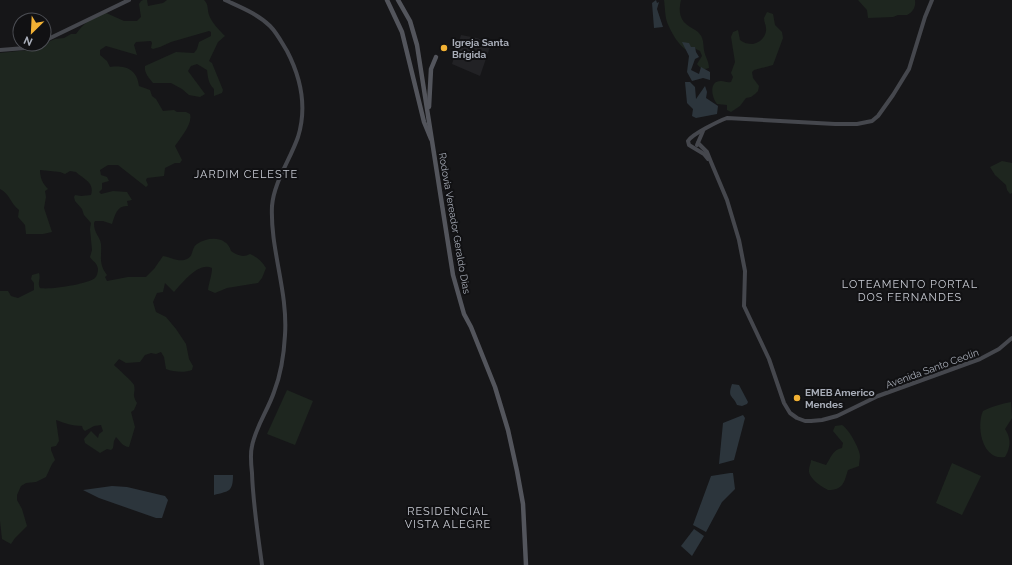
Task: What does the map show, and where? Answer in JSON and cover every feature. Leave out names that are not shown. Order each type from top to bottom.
[{"type":"main road","points":[[387,0],[402,32],[424,122],[433,144]]},
{"type":"main road","name":"Rodovia Vereador Geraldo Dias","points":[[398,0],[410,21],[414,32],[429,113],[450,257],[459,299],[495,388],[508,430],[517,471],[522,504],[526,565]]},
{"type":"main road","points":[[429,113],[431,69],[436,57]]},
{"type":"street","points":[[52,37],[129,0]]},
{"type":"street","points":[[225,0],[253,13],[271,26],[291,60],[299,78],[301,92],[302,120],[295,146],[275,192],[272,204],[274,240],[285,310],[286,332],[281,368],[274,392],[254,436],[252,448],[252,487],[262,565]]},
{"type":"street","points":[[703,131],[698,142],[693,147],[689,145],[688,143],[691,137],[718,122],[731,118],[833,124],[857,124],[872,121],[878,116],[893,95],[909,69],[925,16],[932,0]]},
{"type":"street","points":[[0,50],[12,49]]},
{"type":"street","points":[[691,137],[694,137],[698,142]]},
{"type":"street","name":"Avenida Santo Ceolin","points":[[698,142],[707,152],[727,200],[746,271],[744,306],[769,359],[784,403],[790,412],[797,418],[812,421],[837,416],[878,396],[980,359],[999,349],[1012,338]]},
{"type":"street","name":"Avenida Santo Ceolin","points":[[693,147],[711,162]]},
{"type":"shaded area","points":[[147,0],[148,6],[163,3],[167,0],[204,0],[207,4],[212,21],[225,36],[218,42],[209,61],[212,63],[223,90],[222,93],[214,96],[214,89],[209,82],[207,70],[197,64],[191,66],[188,71],[205,94],[200,97],[189,95],[171,83],[153,83],[145,71],[145,66],[176,52],[194,53],[199,42],[211,36],[211,32],[209,31],[153,49],[151,48],[151,41],[136,42],[134,45],[137,55],[106,46],[100,50],[100,55],[107,61],[110,67],[121,67],[129,69],[133,72],[138,80],[139,86],[150,90],[152,96],[156,99],[163,111],[174,110],[177,112],[186,112],[190,114],[190,122],[175,146],[182,160],[180,163],[175,163],[165,168],[164,176],[147,178],[146,180],[148,185],[146,187],[118,165],[108,165],[100,170],[101,175],[107,177],[109,181],[102,183],[102,189],[99,192],[101,194],[113,191],[127,192],[132,200],[127,201],[128,206],[121,207],[119,209],[115,214],[112,224],[103,221],[95,221],[94,223],[95,230],[101,244],[101,263],[107,275],[105,277],[107,281],[128,277],[146,277],[163,256],[178,260],[187,259],[191,256],[197,244],[201,241],[212,239],[226,242],[231,251],[238,255],[253,255],[261,261],[266,268],[258,283],[227,288],[215,293],[208,290],[212,268],[207,267],[196,270],[181,283],[174,292],[165,283],[163,292],[157,293],[153,302],[156,312],[166,317],[186,344],[189,359],[193,366],[192,370],[179,372],[166,369],[164,357],[161,352],[145,355],[140,362],[126,363],[119,359],[114,365],[134,385],[134,397],[137,403],[134,410],[131,412],[135,427],[129,447],[123,445],[116,437],[111,450],[107,449],[100,453],[85,443],[84,439],[91,431],[98,438],[99,434],[103,431],[101,425],[94,426],[85,431],[82,426],[72,425],[56,420],[59,441],[56,446],[51,447],[55,460],[46,477],[36,482],[26,483],[21,486],[17,495],[17,500],[22,509],[27,526],[11,544],[2,539],[0,521],[0,291],[8,291],[11,296],[18,298],[34,290],[34,283],[31,279],[32,275],[39,273],[40,288],[52,288],[69,286],[91,280],[96,277],[98,269],[96,263],[90,257],[92,250],[90,229],[91,223],[84,215],[74,197],[75,195],[91,195],[92,191],[90,184],[85,179],[76,172],[70,171],[65,174],[40,170],[42,181],[48,189],[45,191],[46,197],[44,208],[52,232],[43,234],[26,234],[25,225],[18,217],[19,210],[6,193],[0,189],[0,53],[52,52],[52,40],[64,38],[71,34],[76,34],[88,21],[104,12],[124,21],[137,21],[141,17],[139,4],[141,1]]},
{"type":"shaded area","points":[[656,0],[657,3],[659,2],[657,9],[663,27],[654,28],[652,3]]},
{"type":"shaded area","points":[[664,0],[681,0],[680,12],[682,19],[701,36],[709,68],[702,69],[697,64],[702,56],[700,51],[692,47],[691,52],[676,40],[667,22]]},
{"type":"shaded area","points":[[858,0],[915,0],[915,5],[914,9],[907,15],[868,18],[867,10]]},
{"type":"shaded area","points":[[767,12],[773,14],[775,25],[782,32],[783,38],[773,65],[754,70],[752,72],[753,78],[759,86],[758,91],[751,97],[746,98],[740,106],[731,112],[727,110],[727,105],[717,104],[712,90],[714,84],[721,81],[731,82],[733,77],[731,73],[735,62],[731,37],[733,32],[738,30],[740,40],[745,43],[753,44],[758,42],[762,39],[766,31],[764,18]]},
{"type":"shaded area","points":[[461,35],[477,38],[491,44],[480,76],[452,64]]},
{"type":"shaded area","points":[[682,42],[689,43],[691,47],[695,47],[699,57],[695,59],[691,70],[699,74],[701,67],[710,72],[710,80],[703,78],[692,81],[687,72],[689,56]]},
{"type":"shaded area","points":[[685,82],[690,82],[695,87],[696,99],[705,86],[707,92],[706,98],[718,106],[717,114],[696,118],[692,116],[693,109],[687,103]]},
{"type":"shaded area","points":[[1002,161],[1012,163],[1012,193],[1010,194],[1006,185],[995,175],[990,167]]},
{"type":"shaded area","points":[[732,384],[739,385],[748,402],[747,404],[742,406],[737,405],[730,394]]},
{"type":"shaded area","points":[[287,390],[313,401],[295,445],[267,434]]},
{"type":"shaded area","points":[[1011,402],[1012,418],[1005,429],[1010,443],[1005,457],[997,457],[991,454],[983,441],[980,425],[981,417],[983,411],[997,405]]},
{"type":"shaded area","points":[[743,415],[745,418],[734,460],[719,464],[723,423]]},
{"type":"shaded area","points":[[842,425],[856,444],[860,456],[859,466],[848,470],[844,482],[840,487],[833,490],[828,490],[813,479],[809,473],[809,467],[811,460],[826,465],[834,452],[842,448],[843,443],[833,431],[835,426]]},
{"type":"shaded area","points":[[952,463],[981,476],[962,515],[936,503]]},
{"type":"shaded area","points":[[733,473],[735,489],[722,502],[706,532],[693,525],[711,476]]},
{"type":"shaded area","points":[[214,475],[233,475],[231,488],[223,493],[214,495]]},
{"type":"shaded area","points":[[112,486],[127,487],[165,496],[168,500],[162,518],[156,518],[99,498],[83,490]]},
{"type":"shaded area","points":[[694,529],[704,536],[692,556],[681,546]]},
{"type":"place","name":"Igreja Santa Brígida","points":[[444,48]]},
{"type":"place","name":"EMEB Americo Mendes","points":[[797,398]]},
{"type":"district","name":"JARDIM CELESTE","points":[[246,174]]},
{"type":"district","name":"LOTEAMENTO PORTAL DOS FERNANDES","points":[[910,290]]},
{"type":"district","name":"RESIDENCIAL VISTA ALEGRE","points":[[448,517]]}]
